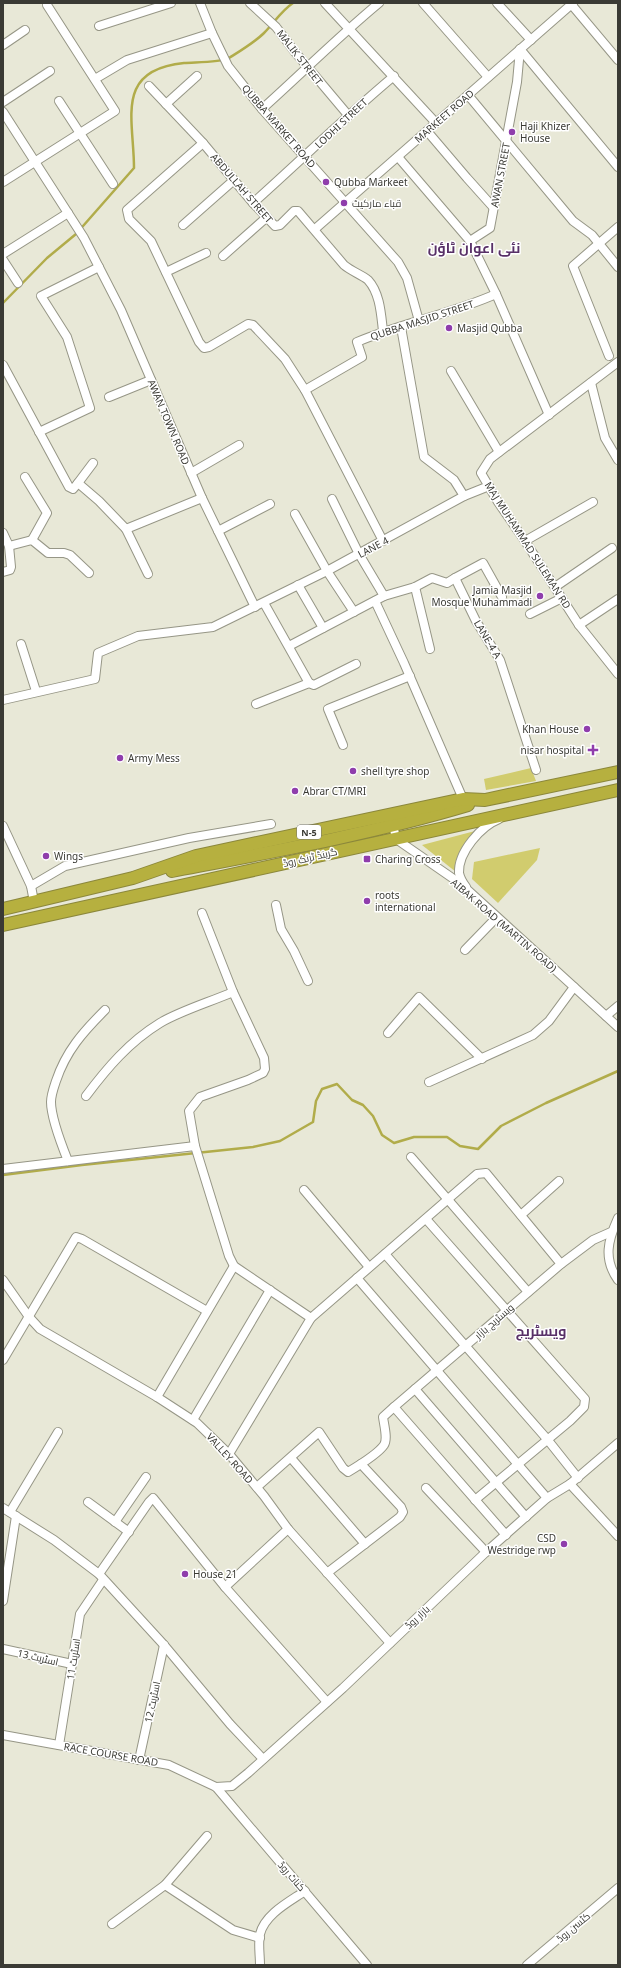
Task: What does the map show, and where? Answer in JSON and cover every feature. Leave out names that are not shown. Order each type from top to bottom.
[{"type":"highway","name":"گرینڈ ٹرنک روڈ","points":[[3,909],[133,878],[276,851],[436,815],[485,800],[618,772]]},
{"type":"highway","name":"گرینڈ ٹرنک روڈ","points":[[3,925],[618,790]]},
{"type":"highway","name":"گرینڈ ٹرنک روڈ","points":[[133,878],[196,856],[462,799],[485,800]]},
{"type":"street","points":[[99,26],[171,3]]},
{"type":"street","name":"QUBBA MARKET ROAD","points":[[200,3],[212,33],[228,66],[262,109],[398,262],[407,278],[419,321]]},
{"type":"street","name":"MALIK STREET","points":[[252,3],[276,27],[348,115]]},
{"type":"street","points":[[325,3],[436,123]]},
{"type":"street","points":[[262,109],[308,68],[349,28],[379,3]]},
{"type":"street","points":[[423,3],[488,77]]},
{"type":"street","points":[[497,3],[530,40]]},
{"type":"street","points":[[572,4],[618,60]]},
{"type":"street","name":"MARKEET ROAD","points":[[315,229],[572,4]]},
{"type":"street","points":[[3,182],[115,111],[47,5]]},
{"type":"street","points":[[3,46],[25,30]]},
{"type":"street","points":[[95,79],[127,60],[212,33]]},
{"type":"street","points":[[520,49],[618,166]]},
{"type":"street","name":"AWAN STREET","points":[[470,242],[489,230],[517,82],[520,49]]},
{"type":"street","points":[[3,102],[50,72]]},
{"type":"street","points":[[166,104],[196,76]]},
{"type":"street","name":"LODHI STREET","points":[[253,203],[348,115],[394,76]]},
{"type":"street","name":"ABDULLAH STREET","points":[[149,86],[203,143],[253,203],[277,226],[296,210],[315,229],[344,265],[368,280],[375,292],[380,306],[384,331]]},
{"type":"street","points":[[468,95],[573,221],[592,235],[618,267]]},
{"type":"street","points":[[59,101],[113,184]]},
{"type":"street","name":"AWAN TOWN ROAD","points":[[4,116],[84,238],[99,267],[120,310],[202,498],[255,607]]},
{"type":"street","points":[[427,130],[467,178],[494,207]]},
{"type":"street","points":[[203,143],[127,210],[128,219],[151,241],[199,342],[204,348],[209,347],[248,324],[253,325],[285,360],[305,390],[383,541]]},
{"type":"street","points":[[398,156],[470,242],[496,294],[549,415]]},
{"type":"street","points":[[183,225],[234,180]]},
{"type":"street","points":[[3,254],[68,213]]},
{"type":"street","points":[[223,256],[267,217]]},
{"type":"street","points":[[609,356],[573,266],[599,243],[617,231]]},
{"type":"street","points":[[166,272],[206,253]]},
{"type":"street","points":[[3,260],[18,283]]},
{"type":"street","points":[[39,432],[90,408],[67,337],[41,296],[99,267]]},
{"type":"street","name":"QUBBA MASJID STREET","points":[[305,390],[362,357],[357,342],[384,331],[470,306],[496,294]]},
{"type":"street","points":[[401,327],[424,457],[454,480],[464,496]]},
{"type":"street","name":"MAJ MUHAMMAD SULEMAN RD","points":[[618,362],[490,459],[481,473],[498,502],[526,541],[579,625],[618,674]]},
{"type":"street","points":[[3,365],[69,486],[73,489],[93,463]]},
{"type":"street","points":[[451,371],[499,452]]},
{"type":"street","points":[[109,397],[151,380]]},
{"type":"street","points":[[591,383],[605,438],[618,460]]},
{"type":"street","points":[[191,473],[239,445]]},
{"type":"street","points":[[9,546],[32,540],[47,513],[25,477]]},
{"type":"street","points":[[78,483],[99,501],[126,529],[148,574]]},
{"type":"street","name":"LANE 4","points":[[36,691],[95,678],[98,653],[138,636],[213,627],[327,571],[464,496],[489,486]]},
{"type":"street","points":[[126,529],[202,498]]},
{"type":"street","points":[[332,499],[359,554],[384,596]]},
{"type":"street","points":[[526,541],[593,502]]},
{"type":"street","points":[[218,531],[270,504]]},
{"type":"street","points":[[295,514],[327,571],[354,612]]},
{"type":"street","points":[[3,533],[9,546],[11,567],[10,570],[3,572]]},
{"type":"street","points":[[32,540],[48,552],[70,555],[90,573]]},
{"type":"street","points":[[556,587],[612,548]]},
{"type":"street","points":[[289,646],[384,596],[415,587],[432,578],[447,583],[484,563],[502,597]]},
{"type":"street","name":"LANE-4 A","points":[[456,578],[476,621],[500,660],[536,770]]},
{"type":"street","points":[[298,586],[323,628]]},
{"type":"street","points":[[415,587],[430,649]]},
{"type":"street","points":[[530,614],[562,598]]},
{"type":"street","points":[[579,625],[618,599]]},
{"type":"street","points":[[375,601],[410,676],[462,799]]},
{"type":"street","points":[[264,603],[309,683]]},
{"type":"street","points":[[3,700],[36,691],[21,644]]},
{"type":"street","points":[[256,704],[309,683],[314,685],[356,664]]},
{"type":"street","points":[[343,744],[328,709],[410,676]]},
{"type":"street","points":[[469,892],[459,874],[460,862],[466,847],[478,834],[496,820],[509,815]]},
{"type":"street","points":[[31,886],[65,866],[189,838],[271,824]]},
{"type":"street","points":[[394,824],[396,839]]},
{"type":"street","points":[[3,826],[31,886],[34,902]]},
{"type":"street","name":"AIBAK ROAD (MARTIN ROAD)","points":[[396,839],[469,892],[618,1027]]},
{"type":"street","points":[[276,905],[281,929],[294,951],[308,981]]},
{"type":"street","points":[[202,913],[233,992],[264,1058],[265,1068],[263,1073],[248,1080],[200,1097],[189,1111],[196,1150],[229,1256],[234,1266],[311,1318]]},
{"type":"street","points":[[465,950],[497,917]]},
{"type":"street","points":[[429,1082],[533,1035],[549,1021],[574,987]]},
{"type":"street","points":[[86,1096],[110,1065],[134,1041],[160,1023],[233,992]]},
{"type":"street","points":[[388,1033],[419,997],[482,1059]]},
{"type":"street","points":[[606,1016],[618,1006]]},
{"type":"street","points":[[68,1161],[59,1138],[51,1102],[61,1068],[70,1049],[82,1032],[105,1010]]},
{"type":"street","points":[[3,1169],[68,1161],[196,1150]]},
{"type":"street","points":[[411,1157],[449,1198],[528,1292]]},
{"type":"street","points":[[230,1454],[311,1318],[477,1174],[486,1173],[561,1264]]},
{"type":"street","points":[[521,1215],[559,1180]]},
{"type":"street","points":[[304,1190],[369,1267]]},
{"type":"street","points":[[618,1218],[607,1249],[609,1265],[618,1280]]},
{"type":"street","points":[[426,1219],[508,1310],[585,1399],[584,1407],[475,1500]]},
{"type":"street","name":"ویسٹریج بازار","points":[[361,1464],[384,1445],[385,1439],[383,1417],[561,1264],[594,1240],[612,1232]]},
{"type":"street","points":[[3,1360],[76,1237],[82,1239],[207,1311]]},
{"type":"street","points":[[385,1254],[547,1439],[578,1478]]},
{"type":"street","points":[[157,1397],[234,1266]]},
{"type":"street","points":[[357,1278],[547,1498]]},
{"type":"street","name":"VALLEY ROAD","points":[[3,1280],[29,1317],[40,1329],[157,1397],[192,1420],[230,1454],[288,1529],[390,1643]]},
{"type":"street","points":[[192,1420],[270,1290]]},
{"type":"street","points":[[415,1389],[526,1517]]},
{"type":"street","points":[[394,1407],[506,1535]]},
{"type":"street","points":[[3,1601],[10,1512],[58,1432]]},
{"type":"street","points":[[257,1487],[319,1432],[348,1472],[361,1464],[401,1507],[403,1512],[400,1517],[327,1573]]},
{"type":"street","name":"بازار روڈ","points":[[216,1787],[232,1786],[327,1702],[486,1552],[547,1498],[578,1478],[618,1443]]},
{"type":"street","points":[[291,1458],[365,1544]]},
{"type":"street","points":[[115,1522],[146,1477]]},
{"type":"street","points":[[570,1484],[618,1536]]},
{"type":"street","points":[[426,1488],[486,1552]]},
{"type":"street","name":"اسٹریٹ 11","points":[[59,1745],[80,1614],[101,1577],[149,1502],[154,1498],[225,1587]]},
{"type":"street","points":[[88,1502],[129,1532]]},
{"type":"street","points":[[10,1512],[54,1540],[101,1577],[164,1645],[230,1724],[263,1759]]},
{"type":"street","points":[[288,1529],[225,1587],[327,1702]]},
{"type":"street","name":"اسٹریٹ 12","points":[[139,1760],[164,1645]]},
{"type":"street","name":"اسٹریٹ 13","points":[[3,1649],[72,1664]]},
{"type":"street","name":"RACE COURSE ROAD","points":[[3,1734],[169,1765],[216,1787]]},
{"type":"street","name":"کناٹ روڈ","points":[[216,1787],[367,1965]]},
{"type":"street","points":[[112,1924],[166,1885],[207,1836]]},
{"type":"street","points":[[166,1885],[232,1930],[260,1938]]},
{"type":"street","name":"کٹسن روڈ","points":[[527,1965],[618,1888]]},
{"type":"street","points":[[260,1965],[260,1938],[264,1923],[278,1910],[305,1891]]},
{"type":"shaded area","points":[[531,768],[536,781],[486,790],[484,779]]},
{"type":"shaded area","points":[[475,831],[456,872],[422,845]]},
{"type":"shaded area","points":[[540,848],[537,860],[498,903],[472,879],[474,862]]},
{"type":"waterway","points":[[3,303],[47,258],[76,234],[134,168],[131,115],[133,100],[137,86],[147,75],[162,68],[184,63],[225,60],[260,36],[293,3]]},
{"type":"waterway","points":[[3,1175],[253,1147],[280,1141],[313,1122],[316,1101],[322,1089],[337,1084],[352,1100],[363,1105],[373,1116],[382,1135],[394,1143],[414,1137],[447,1137],[460,1146],[478,1149],[501,1126],[546,1103],[618,1071]]},
{"type":"place","name":"Haji Khizer House","points":[[512,132]]},
{"type":"place","name":"Qubba Markeet","points":[[326,182]]},
{"type":"place","name":"قباء مارکیٹ","points":[[344,203]]},
{"type":"place","name":"Masjid Qubba","points":[[449,328]]},
{"type":"place","name":"Jamia Masjid Mosque Muhammadi","points":[[540,596]]},
{"type":"place","name":"Khan House","points":[[587,729]]},
{"type":"place","name":"nisar hospital","points":[[593,750]]},
{"type":"place","name":"Army Mess","points":[[120,758]]},
{"type":"place","name":"shell tyre shop","points":[[353,771]]},
{"type":"place","name":"Abrar CT/MRI","points":[[295,791]]},
{"type":"place","name":"Wings","points":[[46,856]]},
{"type":"place","name":"Charing Cross","points":[[367,859]]},
{"type":"place","name":"roots international","points":[[367,901]]},
{"type":"place","name":"CSD Westridge rwp","points":[[564,1544]]},
{"type":"place","name":"House 21","points":[[185,1574]]},
{"type":"district","name":"نئی اعوان ٹاؤن","points":[[474,247]]},
{"type":"district","name":"ویسٹریج","points":[[541,1330]]}]
